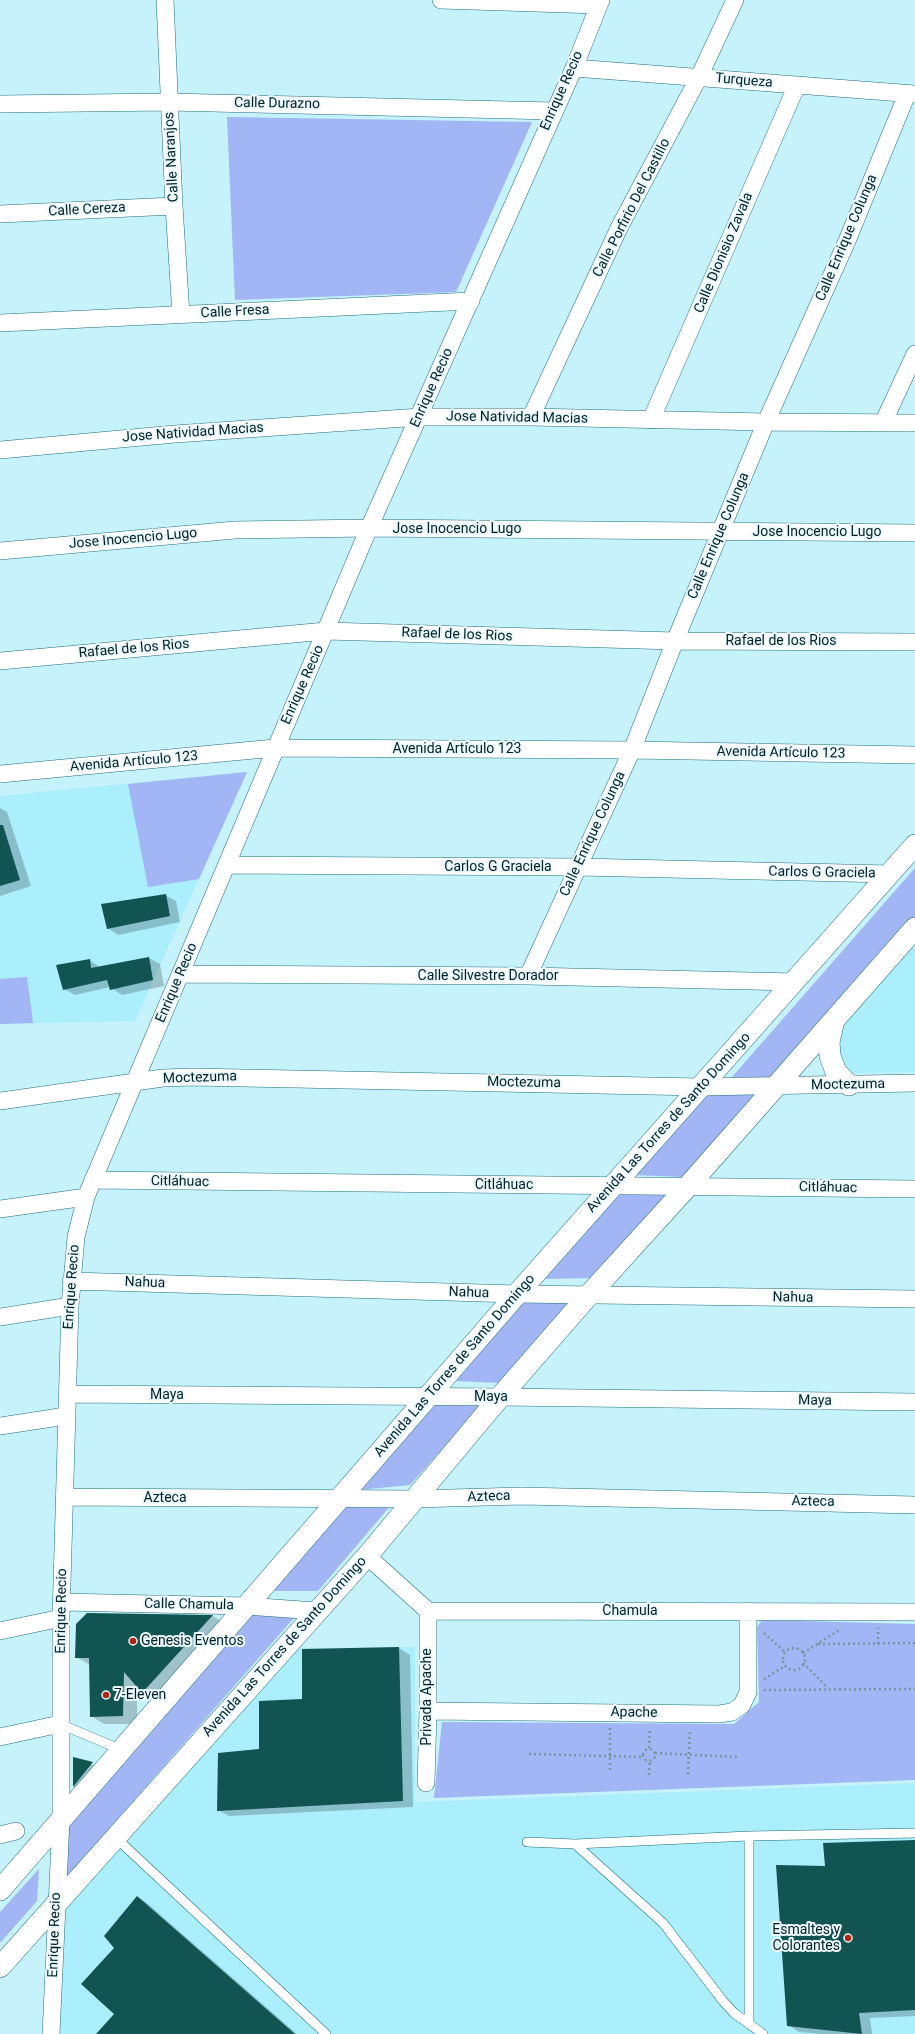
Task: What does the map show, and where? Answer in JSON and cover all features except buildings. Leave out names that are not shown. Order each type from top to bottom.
[{"type":"street","name":"Calle Naranjos","points":[[165,0],[174,206],[181,315]]},
{"type":"street","points":[[441,0],[600,2]]},
{"type":"street","name":"Calle Porfirio Del Castillo","points":[[531,417],[619,228],[699,77],[736,0]]},
{"type":"street","name":"Enrique Recio","points":[[51,2034],[61,1820],[60,1724],[64,1497],[71,1281],[76,1237],[86,1197],[369,528],[420,417],[553,111],[574,68],[600,2]]},
{"type":"street","name":"Turqueza","points":[[574,68],[911,94]]},
{"type":"street","name":"Calle Dionisio Zavala","points":[[651,420],[797,86]]},
{"type":"street","name":"Calle Enrique Colunga","points":[[528,976],[632,750],[674,641],[766,422],[911,94]]},
{"type":"street","name":"Calle Durazno","points":[[0,104],[169,102],[553,111]]},
{"type":"street","name":"Calle Cereza","points":[[0,214],[174,206]]},
{"type":"street","name":"Calle Fresa","points":[[0,323],[471,301]]},
{"type":"street","points":[[883,423],[915,354]]},
{"type":"street","name":"Jose Natividad Macias","points":[[0,450],[175,434],[420,417],[531,417],[766,422],[915,423]]},
{"type":"street","name":"Jose Inocencio Lugo","points":[[0,551],[235,530],[369,528],[915,533]]},
{"type":"street","name":"Rafael de los Rios","points":[[0,661],[326,631],[674,641],[915,642]]},
{"type":"street","name":"Avenida Artículo 123","points":[[0,774],[275,748],[632,750],[915,755]]},
{"type":"street","name":"Avenida Las Torres de Santo Domingo","points":[[0,1890],[429,1397],[516,1294],[796,982],[915,846]]},
{"type":"street","name":"Carlos G Graciela","points":[[227,865],[579,867],[890,874]]},
{"type":"street","name":"Avenida Las Torres de Santo Domingo","points":[[0,1967],[366,1556],[500,1397],[588,1296],[689,1186],[915,928]]},
{"type":"street","name":"Calle Silvestre Dorador","points":[[181,974],[528,976],[796,982]]},
{"type":"street","points":[[834,1020],[829,1042],[830,1056],[836,1072],[849,1085]]},
{"type":"street","name":"Moctezuma","points":[[0,1101],[163,1078],[224,1076],[701,1087],[775,1087],[915,1083]]},
{"type":"street","name":"Citláhuac","points":[[93,1180],[915,1189]]},
{"type":"street","points":[[0,1209],[86,1197]]},
{"type":"street","name":"Nahua","points":[[71,1281],[588,1296],[915,1299]]},
{"type":"street","points":[[0,1317],[70,1306]]},
{"type":"street","name":"Maya","points":[[67,1394],[915,1402]]},
{"type":"street","points":[[0,1426],[66,1416]]},
{"type":"street","name":"Azteca","points":[[64,1497],[414,1499],[522,1496],[915,1504]]},
{"type":"street","points":[[366,1556],[428,1611]]},
{"type":"street","name":"Calle Chamula","points":[[0,1631],[62,1610],[246,1606],[316,1611]]},
{"type":"street","name":"Chamula","points":[[428,1611],[915,1612]]},
{"type":"street","name":"Privada Apache","points":[[426,1783],[428,1611]]},
{"type":"street","name":"Apache","points":[[428,1711],[711,1714],[732,1712],[742,1705],[748,1692],[748,1611]]},
{"type":"street","points":[[0,1737],[60,1724]]},
{"type":"lane","points":[[60,1724],[122,1750]]},
{"type":"lane","points":[[527,1842],[575,1844],[749,1836],[915,1833]]},
{"type":"lane","points":[[748,2024],[749,1836]]},
{"type":"lane","points":[[115,1837],[326,2034]]},
{"type":"lane","points":[[575,1844],[664,1923],[723,2002],[748,2024],[763,2034]]},
{"type":"path","points":[[878,1625],[878,1644]]},
{"type":"path","points":[[803,1653],[845,1627]]},
{"type":"path","points":[[763,1632],[785,1652]]},
{"type":"path","points":[[818,1644],[915,1643]]},
{"type":"path","points":[[785,1652],[794,1648],[803,1653]]},
{"type":"path","points":[[785,1652],[783,1659],[785,1666]]},
{"type":"path","points":[[803,1653],[803,1663],[829,1689]]},
{"type":"path","points":[[760,1682],[785,1666],[795,1669],[803,1663]]},
{"type":"path","points":[[761,1690],[915,1689]]},
{"type":"path","points":[[610,1726],[610,1773]]},
{"type":"path","points":[[649,1748],[650,1727]]},
{"type":"path","points":[[688,1774],[690,1727]]},
{"type":"path","points":[[643,1757],[644,1751],[649,1748]]},
{"type":"path","points":[[649,1748],[653,1749],[655,1753],[739,1756]]},
{"type":"path","points":[[649,1775],[650,1761],[655,1757],[655,1753]]},
{"type":"path","points":[[529,1754],[643,1757],[650,1761]]},
{"type":"shaded area","points":[[227,117],[532,122],[456,292],[235,300]]},
{"type":"shaded area","points":[[247,772],[135,1021],[0,1024],[0,796]]},
{"type":"shaded area","points":[[247,772],[199,879],[148,887],[128,784]]},
{"type":"shaded area","points":[[915,868],[915,921],[775,1079],[732,1077]]},
{"type":"shaded area","points":[[915,940],[915,1072],[851,1073],[839,1060],[834,1032]]},
{"type":"shaded area","points":[[27,977],[33,1023],[0,1024],[0,979]]},
{"type":"shaded area","points":[[756,1092],[683,1177],[634,1175],[705,1093]]},
{"type":"shaded area","points":[[618,1193],[665,1195],[592,1278],[544,1279]]},
{"type":"shaded area","points":[[523,1301],[570,1302],[500,1383],[456,1381]]},
{"type":"shaded area","points":[[439,1398],[488,1398],[410,1485],[359,1490]]},
{"type":"shaded area","points":[[345,1505],[391,1505],[318,1591],[268,1591]]},
{"type":"shaded area","points":[[251,1609],[300,1611],[64,1880],[69,1820]]},
{"type":"shaded area","points":[[762,1620],[915,1624],[915,1780],[434,1798],[442,1722],[734,1724],[759,1702],[757,1627]]},
{"type":"shaded area","points":[[415,1647],[415,1802],[915,1783],[915,2034],[60,2034],[65,1906],[115,1855],[295,1649]]},
{"type":"shaded area","points":[[39,1869],[37,1901],[0,1943],[0,1912]]},
{"type":"place","name":"Genesis Eventos","points":[[133,1641]]},
{"type":"place","name":"7-Eleven","points":[[106,1695]]},
{"type":"place","name":"Esmaltes y Colorantes","points":[[848,1938]]}]
